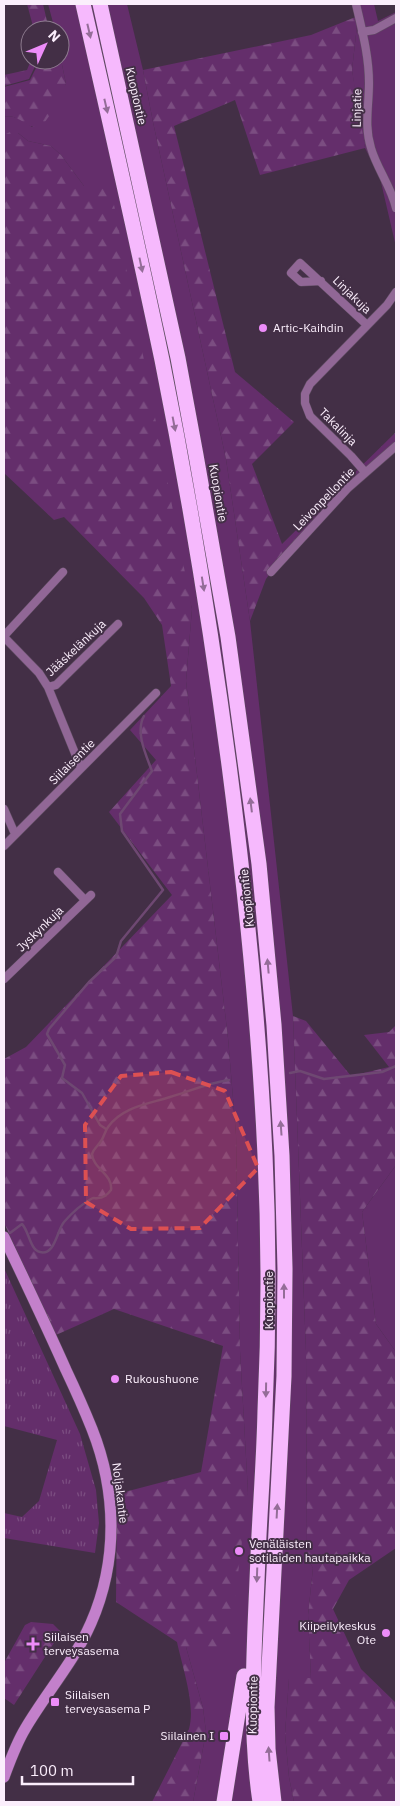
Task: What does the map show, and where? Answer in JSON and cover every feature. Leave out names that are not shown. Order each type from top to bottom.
[{"type":"highway","name":"Kuopiontie","points":[[83,4],[160,353],[184,478],[214,657],[242,867],[257,1026],[265,1158],[268,1263],[265,1412],[252,1708],[254,1752],[260,1802]]},
{"type":"highway","name":"Kuopiontie","points":[[100,4],[178,358],[232,664],[260,883],[274,1025],[282,1146],[284,1376],[267,1700],[268,1749],[274,1802]]},
{"type":"highway","points":[[224,1802],[242,1696],[246,1655],[254,1642]]},
{"type":"main road","name":"Noljakantie","points":[[4,1236],[92,1429],[104,1464],[112,1518],[106,1576],[99,1603],[90,1626],[66,1668],[26,1728],[4,1777]]},
{"type":"street","name":"Linjatie","points":[[356,4],[367,54],[369,84],[366,122],[371,148],[392,194],[396,208]]},
{"type":"street","points":[[362,32],[374,30],[396,18]]},
{"type":"street","name":"Linjakuja","points":[[321,281],[367,326]]},
{"type":"street","points":[[367,326],[387,305],[396,292]]},
{"type":"street","name":"Takalinja","points":[[365,472],[310,416],[305,403],[305,394],[310,384],[367,326]]},
{"type":"street","name":"Leivonpellontie","points":[[271,572],[365,472],[396,446]]},
{"type":"street","points":[[63,572],[4,636],[39,673],[48,687],[81,768]]},
{"type":"street","name":"Jääskelänkuja","points":[[48,687],[56,684],[118,624]]},
{"type":"street","name":"Siilaisentie","points":[[4,846],[156,693]]},
{"type":"street","points":[[4,809],[15,834]]},
{"type":"street","name":"Jyskynkuja","points":[[4,979],[88,898],[58,872]]},
{"type":"highlighted area","points":[[171,1072],[225,1091],[258,1168],[200,1228],[131,1229],[86,1202],[85,1125],[121,1076]]},
{"type":"green space","points":[[27,4],[43,4],[47,20],[31,20]]},
{"type":"green space","points":[[48,4],[127,4],[143,70],[226,459],[250,621],[293,1016],[306,1351],[307,1558],[313,1568],[308,1615],[311,1678],[289,1679],[285,1734],[289,1777],[294,1802],[193,1802],[206,1732],[203,1708],[186,1647],[248,1493],[240,1351],[236,1135],[228,1038],[186,681],[192,609],[84,186],[61,155],[51,146],[28,141],[18,133],[4,135],[4,117],[15,117],[32,127],[66,84],[63,70],[70,70],[70,20],[52,20]]},
{"type":"green space","points":[[355,4],[374,4],[378,21],[396,12],[396,247],[380,178],[365,148],[360,127],[352,70],[358,16]]},
{"type":"green space","points":[[358,16],[352,70],[365,148],[260,175],[235,100],[174,126],[235,372],[294,422],[252,464],[282,544],[396,432],[396,446],[365,472],[271,572],[266,579],[250,621],[226,459],[143,70],[311,35]]},
{"type":"green space","points":[[33,70],[29,79],[4,86],[4,75]]},
{"type":"green space","points":[[35,70],[63,70],[66,84],[52,112],[42,126],[30,126],[15,117],[4,117],[4,87],[30,80]]},
{"type":"green space","points":[[12,131],[28,141],[51,146],[61,155],[84,186],[111,189],[192,609],[186,681],[228,1038],[236,1135],[240,1351],[248,1493],[229,1647],[186,1647],[203,1708],[206,1732],[193,1802],[152,1802],[189,1729],[191,1719],[190,1697],[177,1642],[116,1602],[117,1494],[201,1472],[223,1346],[114,1309],[56,1335],[4,1223],[4,1059],[26,1047],[172,895],[109,812],[156,760],[130,730],[171,686],[162,625],[144,598],[64,517],[54,520],[4,473],[4,135]]},
{"type":"green space","points":[[293,1016],[306,1021],[351,1076],[389,1067],[364,1035],[389,1032],[396,1025],[396,1165],[362,1212],[376,1324],[396,1352],[396,1548],[349,1580],[333,1609],[361,1669],[396,1703],[396,1802],[294,1802],[289,1777],[285,1734],[289,1678],[311,1678],[308,1615],[313,1568],[307,1558],[306,1351]]},
{"type":"green space","points":[[396,1165],[396,1352],[376,1324],[362,1212]]},
{"type":"green space","points":[[4,1268],[80,1434],[96,1490],[99,1523],[95,1553],[4,1538],[4,1513],[22,1517],[39,1501],[57,1440],[4,1426]]},
{"type":"green space","points":[[31,1622],[53,1624],[61,1632],[14,1705],[4,1698],[4,1663],[25,1625]]},
{"type":"waterway","points":[[106,1129],[100,1125],[82,1093],[62,1078],[65,1065],[47,1034],[49,1029],[89,982],[116,957],[121,941],[163,890],[122,831],[120,814],[152,771],[144,751],[141,736],[144,716]]},
{"type":"waterway","points":[[290,1073],[300,1071],[324,1079],[382,1072],[396,1066]]},
{"type":"waterway","points":[[10,1233],[22,1224],[37,1251],[45,1252],[49,1250],[55,1242],[64,1222],[80,1206],[93,1198],[104,1197],[111,1190],[109,1180],[96,1164],[92,1154],[114,1120],[136,1107],[206,1085],[229,1080]]},
{"type":"place","name":"Artic-Kaihdin","points":[[263,328]]},
{"type":"place","name":"Rukoushuone","points":[[115,1379]]},
{"type":"place","name":"Venäläisten sotilaiden hautapaikka","points":[[239,1551]]},
{"type":"place","name":"Kiipeilykeskus Ote","points":[[386,1633]]},
{"type":"place","name":"Siilaisen terveysasema","points":[[33,1644]]},
{"type":"place","name":"Siilaisen terveysasema P","points":[[55,1702]]},
{"type":"place","name":"Siilainen I","points":[[224,1736]]}]
